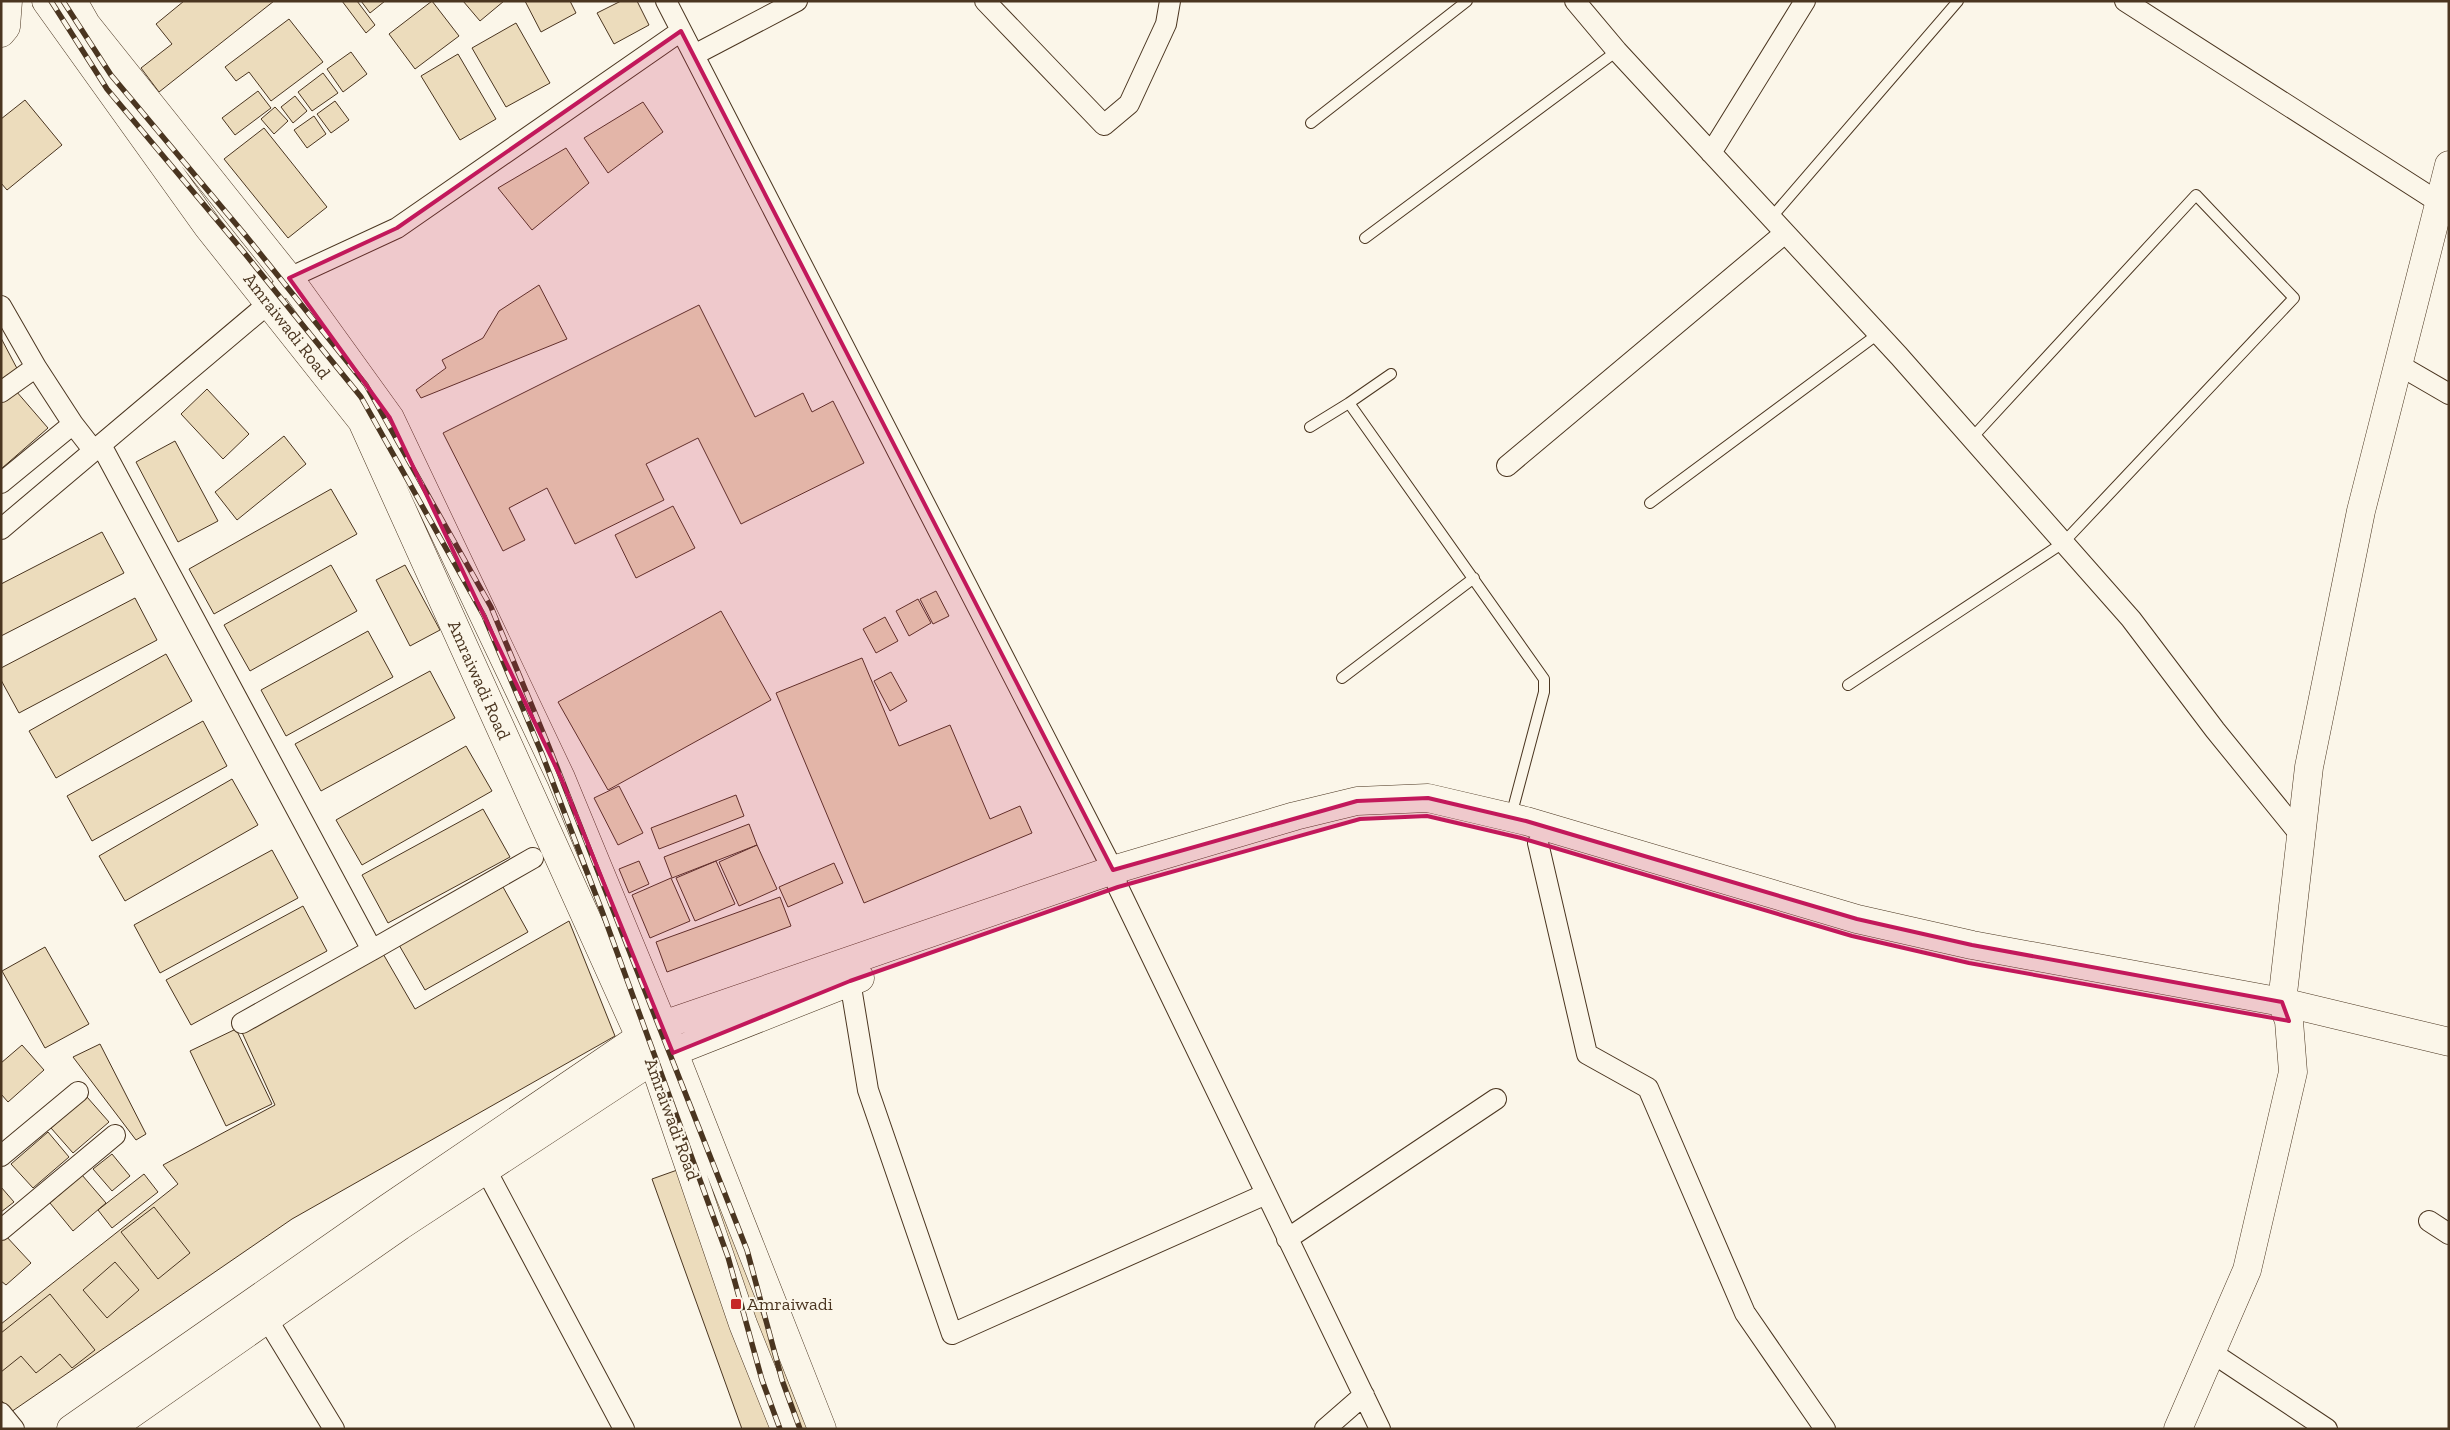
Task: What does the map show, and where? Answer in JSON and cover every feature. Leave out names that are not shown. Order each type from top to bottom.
[{"type":"main road","points":[[1,33],[6,27],[8,1]]},
{"type":"main road","name":"Amraiwadi Road","points":[[46,1],[208,227],[362,421],[651,1031]]},
{"type":"main road","points":[[74,1],[86,24],[289,278],[390,418],[561,778],[651,1031],[822,1429]]},
{"type":"main road","points":[[2178,1429],[2247,1270],[2293,1072],[2286,1012],[2309,767],[2361,511],[2449,165]]},
{"type":"main road","points":[[71,1429],[388,1208],[651,1031],[1115,879],[1295,816],[1357,801],[1428,798],[1510,817],[1857,919],[2286,1012],[2449,1042]]},
{"type":"main road","points":[[110,1429],[267,1319],[486,1170],[663,1056],[850,981],[1115,879],[1360,818],[1427,816],[1538,843],[1852,936],[1969,963],[2286,1012],[2449,1060]]},
{"type":"main road","name":"Amraiwadi Road","points":[[663,1056],[743,1324],[785,1429]]},
{"type":"street","points":[[666,1],[1115,879],[1380,1429]]},
{"type":"street","points":[[694,56],[797,1]]},
{"type":"street","points":[[985,1],[1104,125],[1129,104],[1166,24],[1170,1]]},
{"type":"street","points":[[1575,1],[1617,51],[1878,334],[2131,619],[2215,730],[2302,837]]},
{"type":"street","points":[[1711,153],[1805,1]]},
{"type":"street","points":[[2126,1],[2440,203]]},
{"type":"street","points":[[1,529],[269,303],[289,278],[397,228],[681,31]]},
{"type":"street","points":[[1507,466],[1785,233]]},
{"type":"street","points":[[1,306],[36,367],[73,424],[98,448],[372,950]]},
{"type":"street","points":[[2399,365],[2449,394]]},
{"type":"street","points":[[1,392],[36,367]]},
{"type":"street","points":[[1,483],[73,424]]},
{"type":"street","points":[[1538,843],[1587,1054],[1648,1088],[1745,1313],[1825,1429]]},
{"type":"street","points":[[242,1023],[533,858]]},
{"type":"street","points":[[850,981],[868,1090],[952,1334],[1266,1194]]},
{"type":"street","points":[[1,1156],[78,1092]]},
{"type":"street","points":[[1287,1239],[1496,1099]]},
{"type":"street","points":[[1,1230],[115,1135]]},
{"type":"street","points":[[486,1170],[624,1429]]},
{"type":"street","points":[[2430,1221],[2449,1234]]},
{"type":"street","points":[[267,1319],[334,1429]]},
{"type":"street","points":[[2211,1352],[2327,1429]]},
{"type":"street","points":[[1325,1429],[1364,1395]]},
{"type":"street","points":[[1,1413],[14,1429]]},
{"type":"lane","points":[[1312,123],[1467,1]]},
{"type":"lane","points":[[1771,218],[1958,1]]},
{"type":"lane","points":[[1365,238],[1617,51]]},
{"type":"lane","points":[[1848,685],[2064,543],[2294,298],[2196,195],[1971,439]]},
{"type":"lane","points":[[1650,503],[1878,334]]},
{"type":"lane","points":[[1310,427],[1391,374]]},
{"type":"lane","points":[[1349,403],[1544,679],[1544,692],[1510,817]]},
{"type":"lane","points":[[1342,678],[1474,578]]},
{"type":"highlighted area","points":[[681,31],[1113,870],[1357,801],[1428,798],[1526,821],[1857,919],[1972,945],[2282,1002],[2289,1021],[1969,963],[1852,936],[1521,838],[1427,816],[1360,819],[1118,887],[850,981],[673,1053],[561,778],[390,418],[289,278],[397,228]]},
{"type":"building","points":[[184,1],[274,1],[159,92],[141,68],[172,44],[156,24]]},
{"type":"building","points":[[342,1],[357,1],[375,25],[366,33]]},
{"type":"building","points":[[361,1],[385,1],[370,13]]},
{"type":"building","points":[[432,1],[459,36],[415,69],[389,34]]},
{"type":"building","points":[[463,1],[504,1],[480,21]]},
{"type":"building","points":[[525,1],[570,1],[576,13],[541,32]]},
{"type":"building","points":[[621,1],[637,1],[649,25],[614,44],[597,13]]},
{"type":"building","points":[[289,19],[323,62],[271,101],[249,72],[236,81],[225,67]]},
{"type":"building","points":[[516,23],[550,83],[506,107],[472,48]]},
{"type":"building","points":[[351,52],[367,74],[343,92],[327,69]]},
{"type":"building","points":[[458,54],[496,119],[460,140],[421,76]]},
{"type":"building","points":[[323,73],[338,93],[312,111],[298,92]]},
{"type":"building","points":[[258,91],[271,108],[235,135],[222,118]]},
{"type":"building","points":[[295,96],[307,111],[293,123],[281,107]]},
{"type":"building","points":[[25,100],[62,145],[7,190],[1,183],[1,119]]},
{"type":"building","points":[[335,101],[349,120],[331,133],[317,114]]},
{"type":"building","points":[[643,102],[663,132],[608,173],[584,138]]},
{"type":"building","points":[[275,107],[288,121],[274,134],[261,119]]},
{"type":"building","points":[[314,116],[326,134],[307,148],[294,130]]},
{"type":"building","points":[[264,128],[327,207],[288,238],[224,159]]},
{"type":"building","points":[[566,148],[589,183],[532,230],[498,188]]},
{"type":"building","points":[[539,285],[567,339],[421,398],[416,390],[446,368],[442,360],[483,338],[499,311]]},
{"type":"building","points":[[699,305],[755,417],[803,393],[812,412],[833,401],[864,463],[741,524],[698,438],[646,464],[664,500],[575,544],[547,488],[509,508],[525,540],[503,551],[443,433]]},
{"type":"building","points":[[1,338],[21,376],[1,386]]},
{"type":"building","points":[[207,389],[249,434],[223,459],[181,414]]},
{"type":"building","points":[[16,391],[48,428],[1,469],[1,403]]},
{"type":"building","points":[[284,436],[306,464],[237,520],[215,492]]},
{"type":"building","points":[[175,441],[218,521],[178,542],[136,462]]},
{"type":"building","points":[[331,489],[357,534],[214,614],[189,569]]},
{"type":"building","points":[[673,506],[695,548],[636,578],[615,535]]},
{"type":"building","points":[[102,532],[124,573],[1,636],[1,584]]},
{"type":"building","points":[[331,565],[357,611],[250,671],[224,625]]},
{"type":"building","points":[[405,565],[440,630],[410,646],[376,580]]},
{"type":"building","points":[[936,591],[949,616],[933,624],[920,599]]},
{"type":"building","points":[[135,598],[157,640],[19,713],[1,680],[1,668]]},
{"type":"building","points":[[918,599],[931,623],[909,636],[896,611]]},
{"type":"building","points":[[721,611],[771,700],[608,790],[558,702]]},
{"type":"building","points":[[885,617],[898,641],[876,653],[863,629]]},
{"type":"building","points":[[368,631],[393,677],[286,736],[261,690]]},
{"type":"building","points":[[166,654],[192,701],[56,778],[29,731]]},
{"type":"building","points":[[862,658],[899,746],[950,725],[990,819],[1020,806],[1032,833],[864,903],[776,693]]},
{"type":"building","points":[[430,671],[455,718],[321,791],[295,744]]},
{"type":"building","points":[[891,672],[907,701],[890,711],[874,681]]},
{"type":"building","points":[[203,721],[227,766],[92,841],[67,796]]},
{"type":"building","points":[[466,746],[492,791],[362,865],[336,820]]},
{"type":"building","points":[[232,779],[258,825],[125,901],[99,856]]},
{"type":"building","points":[[619,786],[643,833],[618,845],[594,798]]},
{"type":"building","points":[[736,795],[744,816],[659,849],[651,828]]},
{"type":"building","points":[[483,809],[510,857],[388,923],[362,875]]},
{"type":"building","points":[[749,824],[757,845],[672,878],[664,857]]},
{"type":"building","points":[[757,845],[777,889],[739,906],[719,862]]},
{"type":"building","points":[[272,850],[298,898],[160,973],[134,925]]},
{"type":"building","points":[[639,861],[649,884],[629,893],[619,869]]},
{"type":"building","points":[[716,861],[735,904],[695,921],[676,878]]},
{"type":"building","points":[[834,863],[843,883],[788,907],[779,887]]},
{"type":"building","points":[[671,878],[690,921],[650,938],[632,895]]},
{"type":"building","points":[[503,887],[528,932],[425,990],[399,945]]},
{"type":"building","points":[[780,897],[791,926],[667,972],[656,942]]},
{"type":"building","points":[[303,906],[327,951],[191,1025],[166,980]]},
{"type":"building","points":[[569,921],[615,1036],[292,1219],[11,1412],[1,1400],[1,1324],[178,1184],[163,1165],[275,1105],[240,1028],[382,952],[415,1009]]},
{"type":"building","points":[[45,947],[89,1024],[45,1048],[2,971]]},
{"type":"building","points":[[236,1029],[272,1104],[226,1126],[190,1051]]},
{"type":"building","points":[[100,1044],[146,1134],[136,1140],[73,1057]]},
{"type":"building","points":[[22,1045],[44,1070],[8,1102],[1,1094],[1,1063]]},
{"type":"building","points":[[87,1097],[109,1122],[73,1153],[51,1128]]},
{"type":"building","points":[[48,1132],[69,1157],[33,1188],[11,1164]]},
{"type":"building","points":[[112,1154],[130,1176],[112,1191],[93,1169]]},
{"type":"building","name":"Amraiwadi","points":[[722,1154],[821,1429],[742,1429],[652,1179]]},
{"type":"building","points":[[144,1174],[158,1192],[112,1228],[98,1210]]},
{"type":"building","points":[[82,1175],[106,1203],[73,1231],[50,1203]]},
{"type":"building","points":[[1,1187],[14,1202],[1,1212]]},
{"type":"building","points":[[154,1207],[190,1253],[158,1279],[121,1232]]},
{"type":"building","points":[[5,1235],[31,1263],[6,1285],[1,1281],[1,1238]]},
{"type":"building","points":[[115,1262],[139,1290],[107,1318],[83,1290]]},
{"type":"building","points":[[50,1294],[95,1350],[72,1368],[60,1354],[36,1373],[21,1356],[1,1372],[1,1333]]},
{"type":"railway","points":[[51,1],[107,89],[242,250],[361,397],[484,616],[542,754],[602,911],[728,1257],[762,1380],[780,1429]]},
{"type":"railway","points":[[63,1],[111,75],[246,236],[366,385],[491,607],[549,747],[747,1250],[782,1380],[800,1429]]},
{"type":"place","name":"Amraiwadi","points":[[736,1304]]}]
